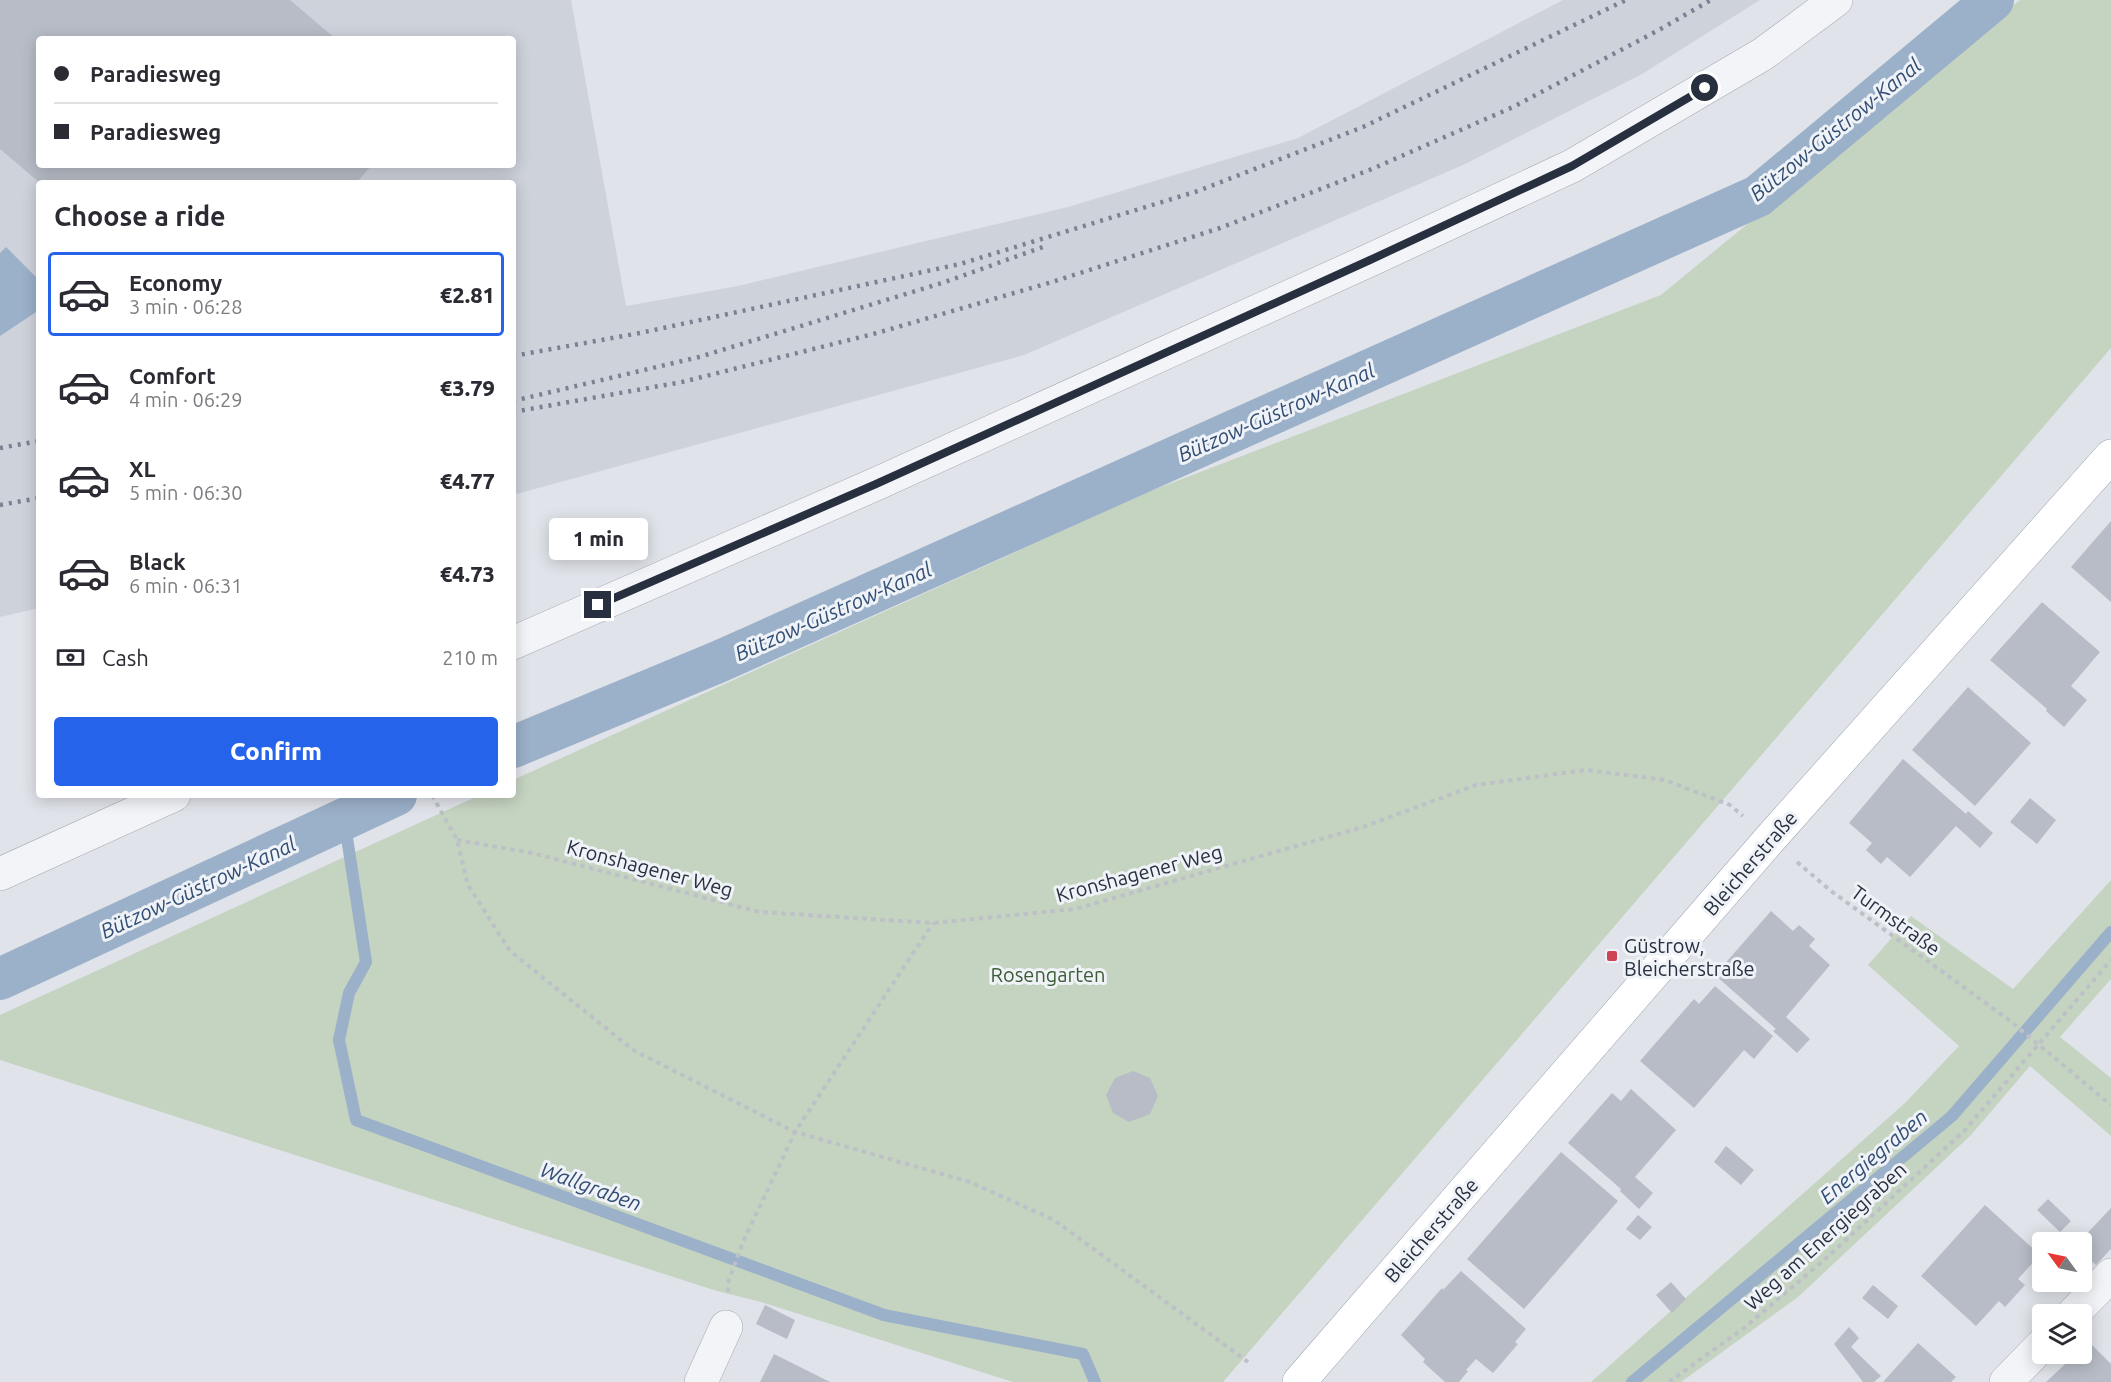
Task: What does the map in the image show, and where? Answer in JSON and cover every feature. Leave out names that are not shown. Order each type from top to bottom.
[{"type":"main road","name":"Bleicherstraße","points":[[1299,1382],[1769,840],[2111,456]]},
{"type":"street","points":[[516,642],[887,479],[1572,166],[1763,54],[1836,0]]},
{"type":"street","points":[[0,874],[167,798]]},
{"type":"street","points":[[2083,1304],[2111,1275]]},
{"type":"street","points":[[701,1382],[726,1327]]},
{"type":"street","points":[[2006,1382],[2032,1355]]},
{"type":"path","name":"Kronshagener Weg","points":[[457,840],[532,853],[760,912],[933,922],[1075,909],[1363,827],[1476,785],[1586,770],[1665,780],[1730,805],[1769,840]]},
{"type":"path","points":[[434,798],[457,840],[468,885],[510,951],[633,1050],[795,1132],[970,1182],[1054,1220],[1248,1362]]},
{"type":"path","name":"Turmstraße","points":[[1769,840],[1831,891],[2009,1020],[2038,1045]]},
{"type":"path","points":[[730,1277],[740,1250],[795,1132],[933,922]]},
{"type":"path","name":"Weg am Energiegraben","points":[[1669,1382],[1744,1328],[1831,1253],[1964,1131],[2111,960]]},
{"type":"path","points":[[2038,1045],[2111,1105]]},
{"type":"shaded area","points":[[0,0],[571,0],[626,306],[738,286],[1068,207],[1298,138],[1563,0],[1760,0],[1642,74],[1463,165],[1024,355],[516,494],[516,180],[36,180],[36,609],[0,617]]},
{"type":"green space","name":"Rosengarten","points":[[2020,0],[2111,0],[2111,348],[1223,1382],[1013,1382],[761,1302],[717,1291],[0,1060],[0,1015],[473,798],[516,798],[516,779],[1148,492],[1661,295]]},
{"type":"green space","points":[[2111,880],[2111,979],[2060,1037],[2111,1078],[2111,1136],[2030,1066],[1971,1135],[1798,1297],[1681,1382],[1591,1382],[1905,1103],[1959,1046],[1868,965],[1911,916],[2013,989]]},
{"type":"water","points":[[6,247],[36,277],[36,312],[0,336],[0,253]]},
{"type":"building","points":[[0,0],[290,0],[332,36],[36,36],[36,168],[369,168],[359,180],[36,180],[0,149]]},
{"type":"building","points":[[2111,521],[2111,602],[2071,567]]},
{"type":"building","points":[[2042,602],[2100,652],[2071,686],[2087,700],[2064,727],[2046,711],[2047,709],[1990,660]]},
{"type":"building","points":[[1968,687],[2031,743],[1975,806],[1912,750]]},
{"type":"building","points":[[1903,759],[1966,814],[1968,811],[1993,833],[1980,848],[1956,826],[1910,877],[1887,857],[1881,864],[1866,850],[1872,843],[1849,823]]},
{"type":"building","points":[[2030,798],[2056,820],[2037,844],[2010,822]]},
{"type":"building","points":[[1771,911],[1793,931],[1799,925],[1815,939],[1809,946],[1830,965],[1786,1017],[1810,1039],[1797,1053],[1773,1031],[1776,1029],[1715,975]]},
{"type":"building","points":[[1715,986],[1773,1036],[1754,1059],[1744,1050],[1694,1108],[1640,1061],[1694,999],[1699,1004]]},
{"type":"building","points":[[1133,1071],[1150,1078],[1158,1096],[1150,1114],[1129,1122],[1113,1113],[1106,1095],[1115,1078]]},
{"type":"building","points":[[1631,1089],[1676,1130],[1635,1177],[1653,1193],[1639,1209],[1620,1191],[1621,1189],[1568,1143],[1612,1093],[1621,1101]]},
{"type":"building","points":[[1726,1146],[1754,1170],[1741,1185],[1714,1162]]},
{"type":"building","points":[[1561,1152],[1618,1201],[1524,1309],[1467,1259]]},
{"type":"building","points":[[2048,1199],[2071,1221],[2060,1232],[2037,1210]]},
{"type":"building","points":[[1985,1205],[2032,1248],[2032,1264],[2018,1279],[2025,1285],[2005,1307],[1999,1301],[1976,1326],[1921,1276]]},
{"type":"building","points":[[2111,1208],[2111,1249],[2096,1265],[2092,1261],[2092,1232],[2088,1232]]},
{"type":"building","points":[[1638,1215],[1652,1227],[1640,1240],[1626,1229]]},
{"type":"building","points":[[1461,1271],[1526,1329],[1515,1342],[1518,1344],[1493,1373],[1476,1359],[1459,1382],[1445,1382],[1423,1362],[1425,1359],[1401,1335],[1442,1288],[1443,1290]]},
{"type":"building","points":[[1671,1282],[1686,1299],[1672,1313],[1656,1295]]},
{"type":"building","points":[[1873,1285],[1898,1306],[1888,1319],[1862,1298]]},
{"type":"building","points":[[765,1305],[795,1320],[787,1339],[756,1324]]},
{"type":"building","points":[[1849,1327],[1859,1338],[1851,1347],[1881,1376],[1874,1382],[1863,1382],[1834,1344]]},
{"type":"building","points":[[1918,1343],[1956,1377],[1951,1382],[1883,1382]]},
{"type":"building","points":[[2092,1345],[2111,1364],[2111,1382],[2046,1382],[2065,1364],[2092,1364]]},
{"type":"building","points":[[774,1354],[830,1382],[760,1382]]},
{"type":"waterway","name":"Bützow-Güstrow-Kanal","points":[[516,746],[718,662],[1758,196],[1993,0]]},
{"type":"waterway","name":"Bützow-Güstrow-Kanal","points":[[0,979],[390,798]]},
{"type":"waterway","name":"Wallgraben","points":[[344,818],[366,962],[349,993],[339,1040],[356,1120],[884,1315],[1083,1354],[1095,1382]]},
{"type":"waterway","name":"Energiegraben","points":[[1632,1382],[1952,1116],[2111,932]]},
{"type":"railway","points":[[516,355],[640,333],[960,264],[1198,191],[1363,127],[1626,0]]},
{"type":"railway","points":[[516,411],[682,382],[877,333],[1052,282],[1220,228],[1372,169],[1513,107],[1711,0]]},
{"type":"railway","points":[[516,400],[699,357],[942,283],[1043,247]]},
{"type":"railway","points":[[0,448],[36,442]]},
{"type":"railway","points":[[0,505],[36,499]]},
{"type":"place","name":"Güstrow, Bleicherstraße","points":[[1612,956]]},
{"type":"route","points":[[598,605],[876,484],[1572,166],[1705,88]]}]
